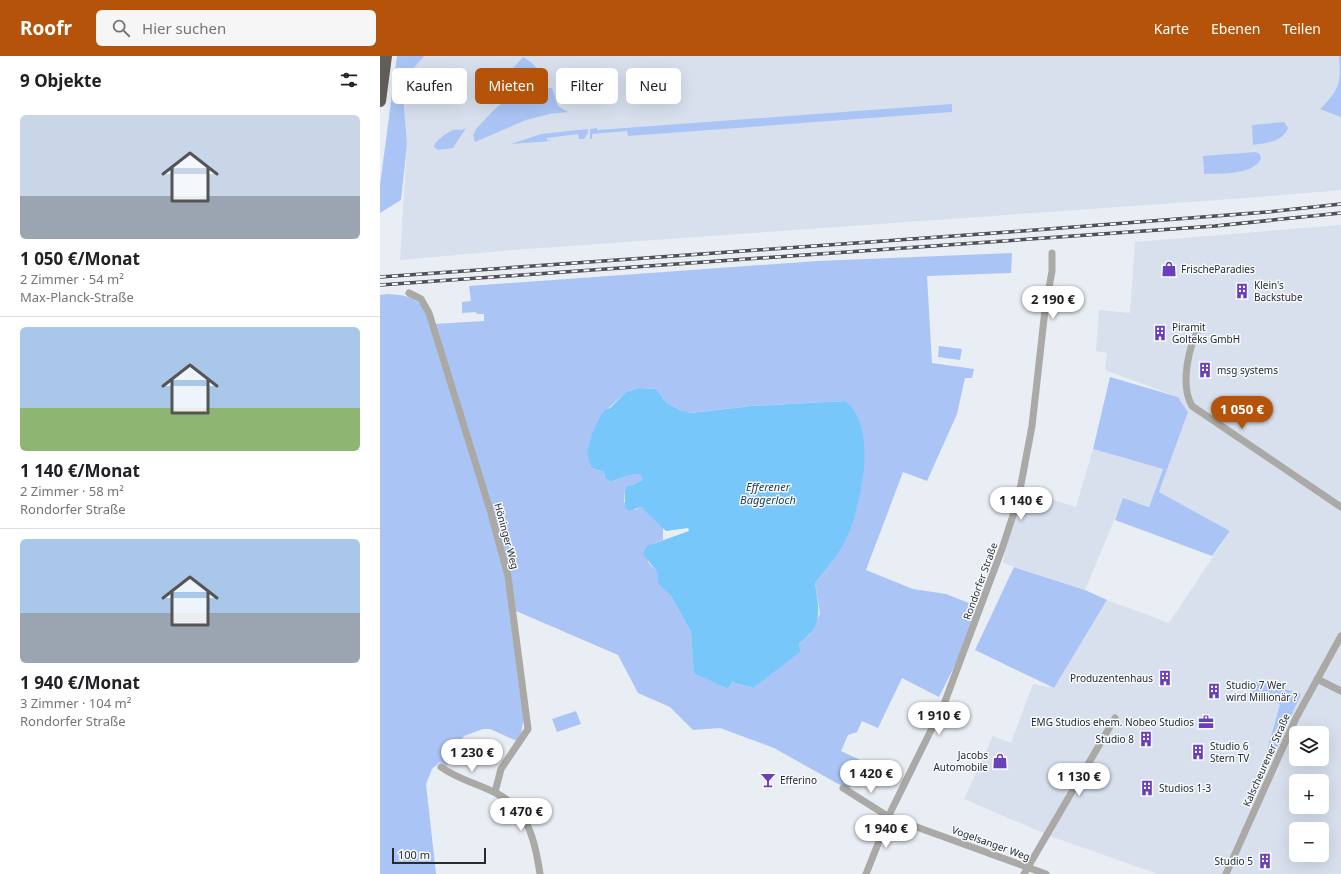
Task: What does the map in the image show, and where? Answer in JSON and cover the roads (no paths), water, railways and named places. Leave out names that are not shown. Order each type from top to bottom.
[{"type":"highway","points":[[380,101],[386,56]]},
{"type":"street","name":"Rondorfer Straße","points":[[866,874],[889,817],[946,697],[1002,549],[1018,500],[1032,426],[1045,310],[1052,271],[1052,253]]},
{"type":"street","name":"Höninger Weg","points":[[409,292],[421,299],[430,313],[490,510],[508,576],[528,729],[502,769],[495,792]]},
{"type":"street","points":[[1201,326],[1193,336],[1190,346],[1186,395],[1192,406],[1341,507]]},
{"type":"street","name":"Kalscheurener Straße","points":[[1226,874],[1296,718],[1341,636]]},
{"type":"street","points":[[1317,679],[1341,690]]},
{"type":"street","points":[[1026,870],[1116,718]]},
{"type":"street","points":[[441,767],[457,777],[495,792],[511,804],[528,824],[536,848],[540,874]]},
{"type":"street","name":"Vogelsanger Weg","points":[[843,788],[889,817],[1026,870],[1046,874]]},
{"type":"water","name":"Efferener Baggerloch","points":[[639,388],[656,389],[667,403],[680,410],[691,413],[751,406],[845,401],[855,412],[861,427],[864,445],[864,464],[858,501],[854,518],[846,539],[834,559],[815,583],[818,602],[818,617],[816,624],[813,630],[799,644],[800,652],[753,688],[732,682],[728,689],[694,673],[691,632],[671,596],[658,583],[657,572],[643,554],[647,546],[689,531],[688,528],[666,531],[641,507],[629,511],[625,507],[625,490],[627,485],[630,486],[642,480],[640,474],[630,475],[610,482],[605,478],[604,472],[592,468],[590,464],[587,453],[592,433],[600,416],[626,392]]},
{"type":"railway","points":[[380,277],[1009,232],[1267,212],[1341,204]]},
{"type":"railway","points":[[380,285],[1215,226],[1341,213]]},
{"type":"place","name":"FrischeParadies","points":[[1169,269]]},
{"type":"place","name":"Klein's Backstube","points":[[1242,291]]},
{"type":"place","name":"Piramit Golteks GmbH","points":[[1160,333]]},
{"type":"place","name":"msg systems","points":[[1205,370]]},
{"type":"place","name":"Produzentenhaus","points":[[1165,678]]},
{"type":"place","name":"Studio 7 Wer wird Millionär ?","points":[[1214,691]]},
{"type":"place","name":"EMG Studios ehem. Nobeo Studios","points":[[1206,722]]},
{"type":"place","name":"Studio 8","points":[[1146,739]]},
{"type":"place","name":"Studio 6 Stern TV","points":[[1198,752]]},
{"type":"place","name":"Jacobs Automobile","points":[[1000,761]]},
{"type":"place","name":"Efferino","points":[[768,780]]},
{"type":"place","name":"Studios 1-3","points":[[1147,788]]},
{"type":"place","name":"Studio 5","points":[[1265,861]]}]
